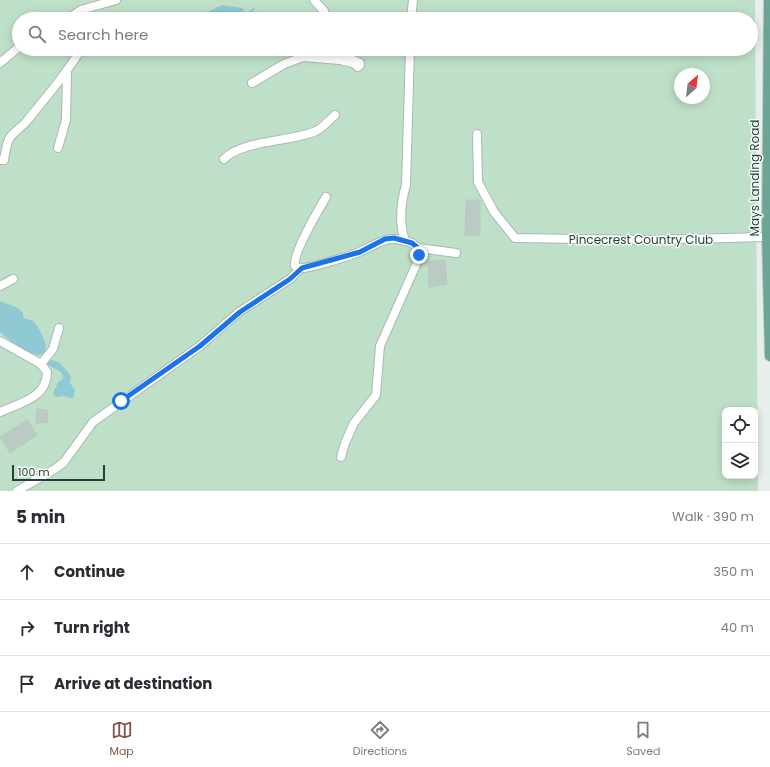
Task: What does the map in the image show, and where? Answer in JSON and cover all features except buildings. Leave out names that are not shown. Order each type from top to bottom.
[{"type":"main road","name":"Mays Landing Road","points":[[769,0],[767,237],[770,356]]},
{"type":"street","points":[[77,12],[116,0]]},
{"type":"street","points":[[314,0],[324,12]]},
{"type":"street","points":[[411,12],[412,0]]},
{"type":"street","points":[[0,63],[12,53]]},
{"type":"street","points":[[0,160],[4,160],[10,138],[26,123],[76,56]]},
{"type":"street","points":[[252,84],[284,64],[303,57],[326,57],[348,61],[358,67],[360,65],[360,63],[345,56]]},
{"type":"street","points":[[405,241],[403,234],[402,199],[406,184],[410,56]]},
{"type":"street","points":[[58,148],[66,120],[67,70]]},
{"type":"street","points":[[224,159],[238,149],[314,132],[326,125],[335,115]]},
{"type":"street","name":"Pincecrest Country Club","points":[[477,134],[478,182],[494,212],[515,238],[647,240],[767,237]]},
{"type":"street","points":[[302,268],[295,266],[294,261],[326,197]]},
{"type":"street","points":[[17,491],[55,469],[64,462],[93,422],[200,346],[240,312],[290,279],[302,268],[360,252],[385,239],[394,238],[412,243],[418,248],[456,253]]},
{"type":"street","points":[[341,457],[344,443],[354,423],[376,394],[380,346],[412,275],[419,255],[418,248]]},
{"type":"street","points":[[0,286],[13,279]]},
{"type":"street","points":[[41,364],[53,349],[60,328]]},
{"type":"street","points":[[0,341],[41,364],[47,372],[46,382],[39,394],[0,412]]},
{"type":"green space","points":[[0,0],[755,0],[755,12],[12,12],[12,56],[755,56],[757,407],[722,407],[722,479],[758,479],[758,491],[0,491]]},
{"type":"water","points":[[222,5],[242,8],[245,12],[207,12]]},
{"type":"water","points":[[254,8],[255,9],[252,12],[248,12]]},
{"type":"water","points":[[0,301],[18,308],[23,313],[23,317],[34,322],[42,335],[46,347],[43,354],[37,355],[27,352],[0,332]]},
{"type":"water","points":[[48,359],[59,362],[71,376],[70,383],[75,390],[73,399],[63,396],[56,397],[53,394],[58,382],[63,379],[63,376],[61,372],[48,365]]},
{"type":"route","points":[[121,401],[200,346],[240,312],[290,279],[302,268],[360,252],[385,239],[394,238],[412,243],[418,248],[419,255]]}]
